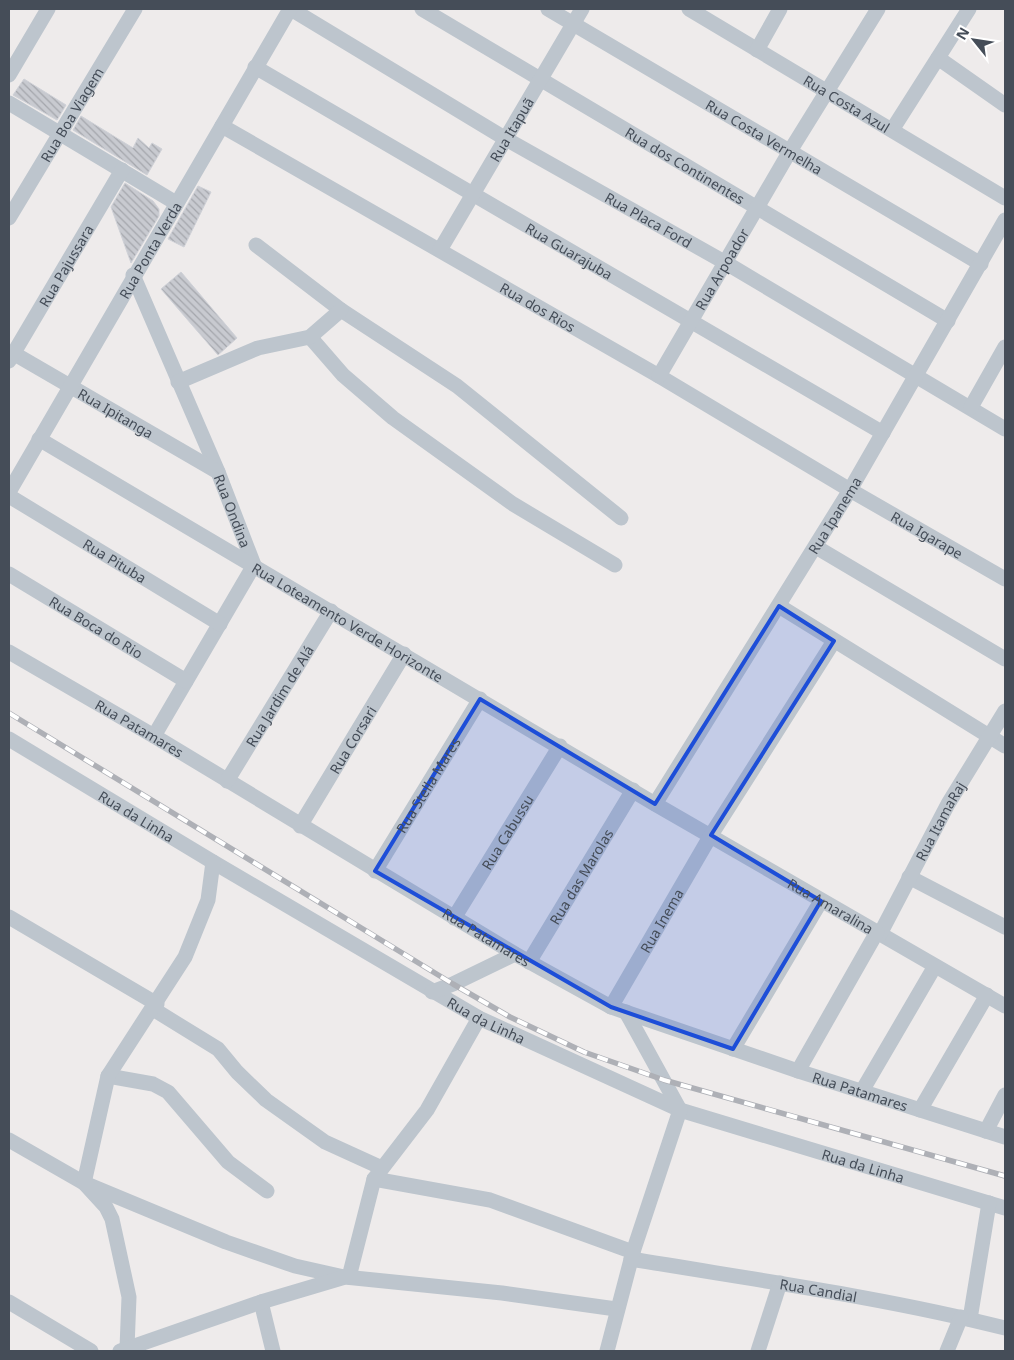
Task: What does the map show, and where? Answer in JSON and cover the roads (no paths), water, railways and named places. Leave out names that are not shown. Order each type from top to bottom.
[{"type":"street","points":[[9,75],[48,9]]},
{"type":"street","name":"Rua Boa Viagem","points":[[9,218],[135,9]]},
{"type":"street","name":"Rua Ponta Verda","points":[[9,492],[133,275],[290,9]]},
{"type":"street","name":"Rua Placa Ford","points":[[290,9],[506,139],[726,263],[1005,429]]},
{"type":"street","name":"Rua dos Continentes","points":[[422,9],[948,321]]},
{"type":"street","name":"Rua Costa Vermelha","points":[[548,9],[981,264]]},
{"type":"street","name":"Rua Itapuã","points":[[440,250],[582,9]]},
{"type":"street","name":"Rua Costa Azul","points":[[691,9],[1005,198]]},
{"type":"street","points":[[757,50],[780,9]]},
{"type":"street","name":"Rua Arpoador","points":[[659,376],[790,151],[878,9]]},
{"type":"street","points":[[892,130],[968,9]]},
{"type":"street","points":[[938,58],[1005,106]]},
{"type":"street","name":"Rua Guarajuba","points":[[255,67],[472,196],[692,320],[883,433]]},
{"type":"street","points":[[9,103],[176,203]]},
{"type":"street","name":"Rua dos Rios","points":[[222,126],[659,376],[850,490]]},
{"type":"street","name":"Rua Pajussara","points":[[11,357],[122,170]]},
{"type":"street","name":"Rua Ipanema","points":[[656,804],[816,547],[917,377],[1005,220]]},
{"type":"street","points":[[256,245],[341,310],[457,386],[621,518]]},
{"type":"street","name":"Rua Ondina","points":[[133,275],[218,472],[254,565],[154,736]]},
{"type":"street","points":[[178,382],[258,348],[310,337],[341,310]]},
{"type":"street","points":[[310,337],[337,369],[394,418],[512,504],[615,565]]},
{"type":"street","points":[[970,408],[1004,352]]},
{"type":"street","name":"Rua Ipitanga","points":[[11,357],[70,386],[218,472]]},
{"type":"street","name":"Rua Loteamento Verde Horizonte","points":[[39,440],[254,565],[656,804]]},
{"type":"street","name":"Rua Igarape","points":[[850,490],[1005,579]]},
{"type":"street","name":"Rua Pituba","points":[[9,496],[220,624]]},
{"type":"street","points":[[816,547],[1005,659]]},
{"type":"street","name":"Rua Boca do Rio","points":[[9,574],[186,680]]},
{"type":"street","points":[[779,606],[1005,746]]},
{"type":"street","name":"Rua Jardim de Alá","points":[[227,781],[331,611]]},
{"type":"street","name":"Rua Inema","points":[[618,1009],[711,835],[834,640]]},
{"type":"street","name":"Rua Patamares","points":[[9,652],[154,736],[300,826],[515,954],[618,1009],[798,1071],[1005,1137]]},
{"type":"street","name":"Rua Corsari","points":[[300,826],[404,654]]},
{"type":"street","name":"Rua Stella Mares","points":[[375,871],[480,699]]},
{"type":"street","name":"Rua ItamaRaj","points":[[798,1071],[879,933],[948,804],[1005,711]]},
{"type":"street","name":"Rua da Linha","points":[[9,739],[432,992],[480,1018],[680,1110],[1005,1208]]},
{"type":"street","name":"Rua Cabussu","points":[[454,918],[560,746]]},
{"type":"street","name":"Rua das Marolas","points":[[529,962],[633,790]]},
{"type":"street","name":"Rua Amaralina","points":[[656,804],[1005,1006]]},
{"type":"street","points":[[84,1183],[108,1076],[185,958],[208,900],[213,862]]},
{"type":"street","points":[[909,877],[1005,926]]},
{"type":"street","points":[[733,1049],[821,901]]},
{"type":"street","name":"Rua Candial","points":[[9,919],[155,1006],[218,1049],[235,1070],[266,1100],[325,1142],[378,1173],[490,1200],[632,1256],[965,1318],[1005,1328]]},
{"type":"street","points":[[432,992],[515,954]]},
{"type":"street","points":[[862,1091],[935,966]]},
{"type":"street","points":[[920,1110],[987,995]]},
{"type":"street","points":[[607,1351],[616,1309],[632,1256],[680,1110],[618,1009]]},
{"type":"street","points":[[347,1277],[378,1173],[427,1110],[480,1018]]},
{"type":"street","points":[[108,1076],[153,1084],[168,1092],[228,1162],[267,1191]]},
{"type":"street","points":[[986,1131],[1005,1095]]},
{"type":"street","points":[[9,1140],[84,1183],[235,1245],[295,1266],[347,1277],[502,1293],[616,1309]]},
{"type":"street","points":[[84,1183],[106,1207],[112,1219],[129,1297],[123,1350],[261,1302],[347,1277]]},
{"type":"street","points":[[948,1351],[965,1318],[989,1204]]},
{"type":"street","points":[[758,1351],[780,1283]]},
{"type":"street","points":[[9,1302],[91,1351]]},
{"type":"street","points":[[261,1302],[273,1351]]},
{"type":"railway","points":[[9,713],[453,984],[510,1017],[584,1052],[664,1080],[1005,1176]]}]
